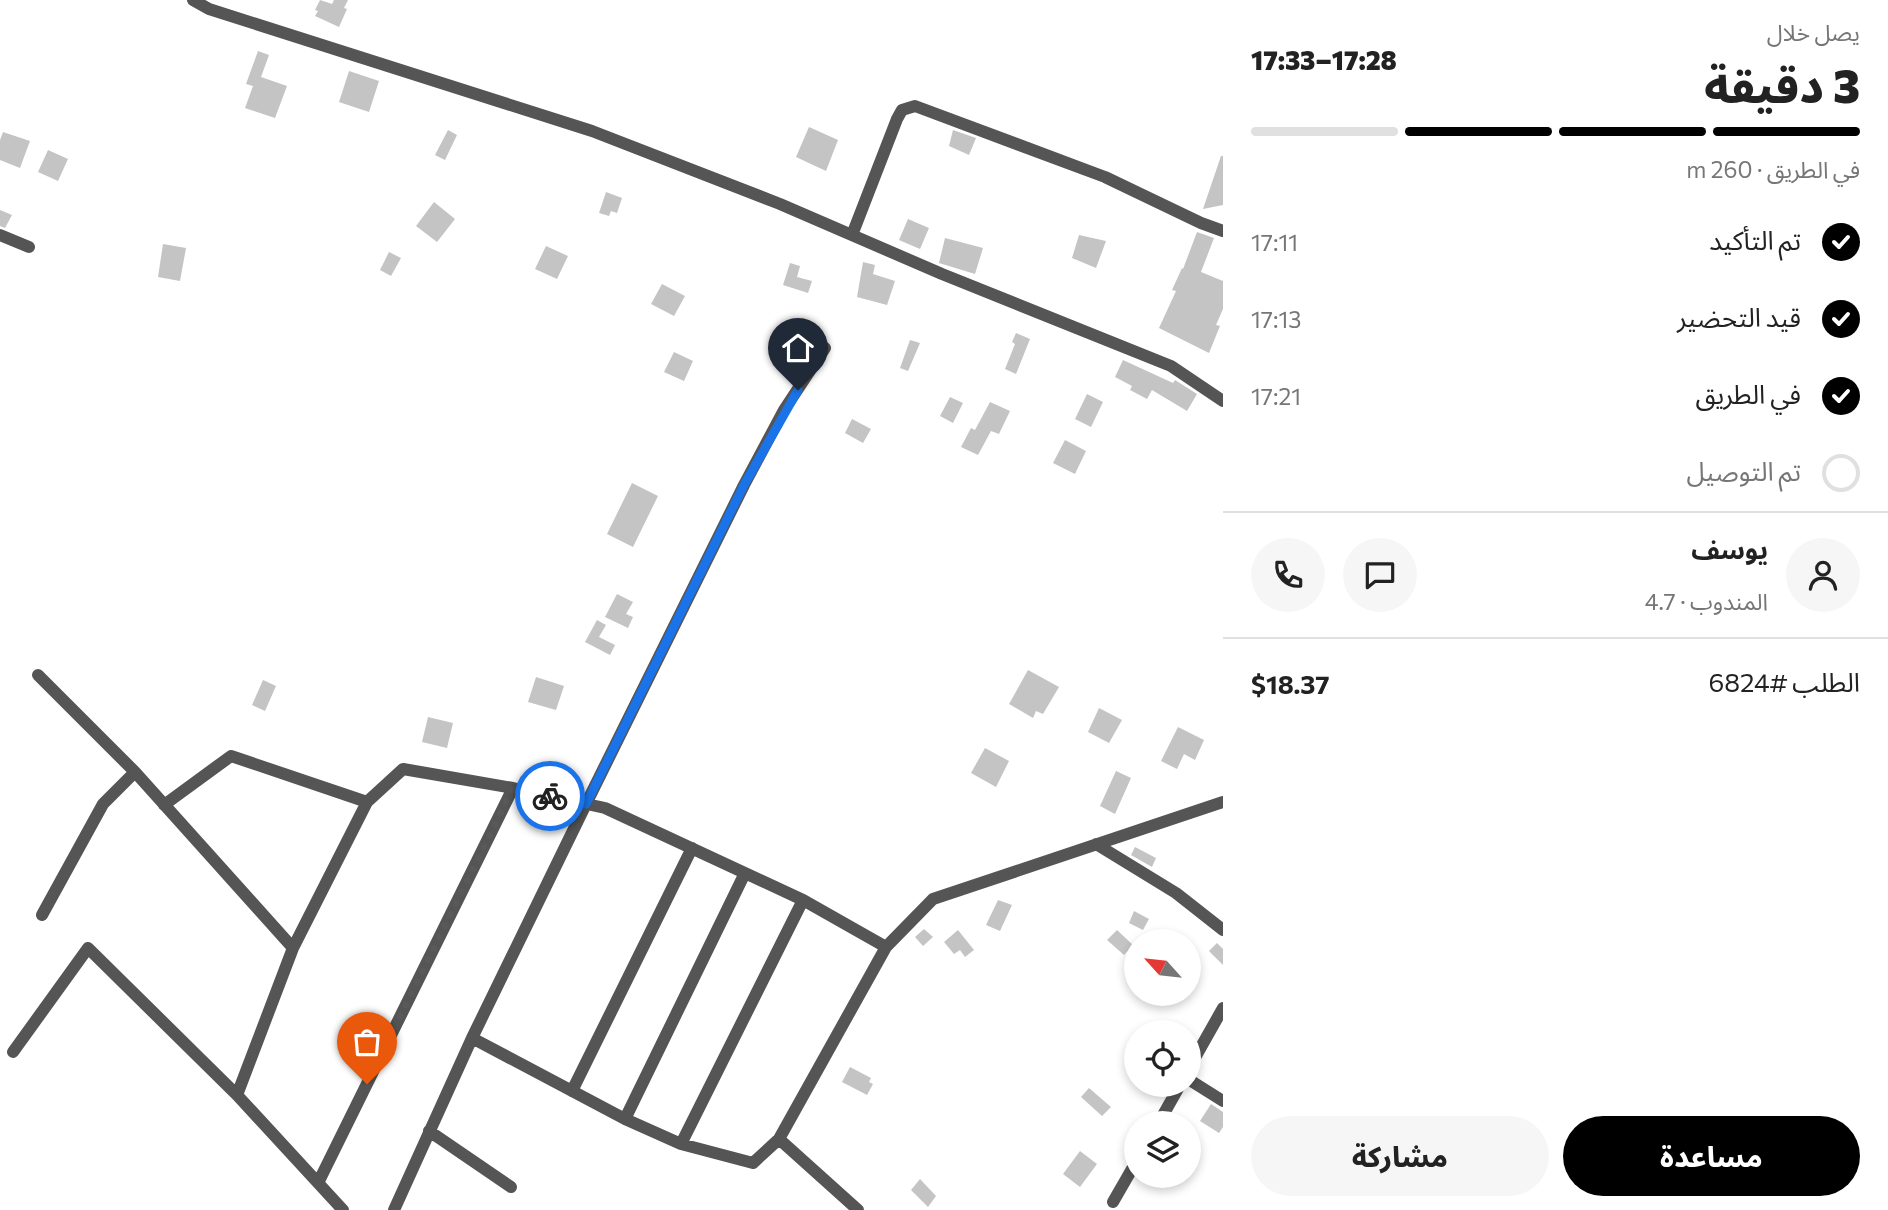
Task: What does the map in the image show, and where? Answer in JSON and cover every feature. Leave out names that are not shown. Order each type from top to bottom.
[{"type":"street","points":[[193,0],[209,9],[592,131],[780,204],[942,274],[1171,366],[1223,401]]},
{"type":"street","points":[[852,235],[897,119],[902,110],[915,106],[1105,177],[1223,231]]},
{"type":"street","points":[[0,235],[29,247]]},
{"type":"street","points":[[394,1210],[472,1038],[744,485],[784,410],[825,348]]},
{"type":"street","points":[[38,675],[135,772],[293,948]]},
{"type":"street","points":[[164,805],[230,756],[367,802]]},
{"type":"street","points":[[237,1095],[293,948],[367,802],[403,769],[513,788],[605,808],[803,900],[887,947]]},
{"type":"street","points":[[42,915],[103,804],[135,772]]},
{"type":"street","points":[[318,1183],[513,788]]},
{"type":"street","points":[[472,1038],[625,1119],[681,1144],[753,1163],[779,1139],[887,947],[933,899],[1223,802]]},
{"type":"street","points":[[1096,844],[1176,893],[1223,930]]},
{"type":"street","points":[[572,1091],[692,848]]},
{"type":"street","points":[[625,1119],[745,873]]},
{"type":"street","points":[[681,1144],[803,900]]},
{"type":"street","points":[[13,1052],[88,948],[237,1095],[343,1210]]},
{"type":"street","points":[[1201,1047],[1223,1008]]},
{"type":"street","points":[[1201,1087],[1223,1101]]},
{"type":"street","points":[[429,1131],[511,1187]]},
{"type":"street","points":[[779,1139],[858,1210]]},
{"type":"street","points":[[1113,1202],[1124,1183]]},
{"type":"building","points":[[320,0],[332,4],[334,0],[348,0],[339,27],[315,16]]},
{"type":"building","points":[[258,51],[269,55],[261,77],[287,86],[275,118],[245,108],[253,86],[246,84]]},
{"type":"building","points":[[349,71],[379,81],[369,112],[339,102]]},
{"type":"building","points":[[809,127],[838,140],[826,171],[796,157]]},
{"type":"building","points":[[448,130],[457,135],[445,160],[435,155]]},
{"type":"building","points":[[953,130],[976,138],[969,155],[949,146]]},
{"type":"building","points":[[3,132],[30,141],[20,168],[0,160],[0,140]]},
{"type":"building","points":[[48,150],[68,159],[58,181],[38,172]]},
{"type":"building","points":[[1221,156],[1223,205],[1203,209]]},
{"type":"building","points":[[606,192],[622,198],[617,213],[611,211],[609,216],[599,213]]},
{"type":"building","points":[[434,202],[455,219],[437,242],[416,226]]},
{"type":"building","points":[[0,210],[12,215],[5,228],[0,226]]},
{"type":"building","points":[[908,219],[929,228],[920,249],[899,240]]},
{"type":"building","points":[[1197,232],[1214,238],[1201,272],[1223,281],[1223,309],[1216,325],[1220,326],[1209,353],[1159,328],[1176,291],[1172,290]]},
{"type":"building","points":[[1079,235],[1106,241],[1096,268],[1072,258]]},
{"type":"building","points":[[945,238],[983,248],[975,274],[939,263]]},
{"type":"building","points":[[163,244],[186,248],[180,281],[158,277]]},
{"type":"building","points":[[546,246],[568,256],[557,279],[535,269]]},
{"type":"building","points":[[389,252],[401,258],[391,276],[380,270]]},
{"type":"building","points":[[863,262],[875,265],[873,274],[895,281],[887,305],[857,297]]},
{"type":"building","points":[[790,263],[800,266],[797,277],[812,281],[808,293],[783,285]]},
{"type":"building","points":[[662,284],[685,296],[674,316],[651,304]]},
{"type":"building","points":[[790,322],[808,332],[794,358],[770,345],[776,334],[782,337]]},
{"type":"building","points":[[1016,333],[1030,339],[1016,374],[1005,369],[1015,344],[1012,342]]},
{"type":"building","points":[[910,340],[920,343],[908,371],[900,368]]},
{"type":"building","points":[[674,352],[693,361],[684,381],[664,372]]},
{"type":"building","points":[[1123,360],[1173,383],[1175,380],[1197,394],[1187,411],[1152,390],[1147,399],[1130,390],[1132,386],[1115,377]]},
{"type":"building","points":[[1087,394],[1103,402],[1091,427],[1075,419]]},
{"type":"building","points":[[950,397],[963,403],[953,423],[940,416]]},
{"type":"building","points":[[990,402],[1010,411],[999,434],[991,431],[978,455],[961,447],[971,428],[975,430]]},
{"type":"building","points":[[852,419],[871,429],[863,443],[845,433]]},
{"type":"building","points":[[1065,440],[1086,451],[1075,474],[1053,463]]},
{"type":"building","points":[[632,483],[658,496],[633,547],[607,534]]},
{"type":"building","points":[[617,594],[633,602],[626,614],[633,617],[628,628],[605,617]]},
{"type":"building","points":[[597,620],[606,625],[599,637],[615,645],[610,655],[585,642]]},
{"type":"building","points":[[1028,670],[1059,687],[1043,714],[1036,711],[1033,718],[1009,704]]},
{"type":"building","points":[[536,677],[564,686],[556,710],[528,702]]},
{"type":"building","points":[[263,680],[276,686],[265,711],[252,705]]},
{"type":"building","points":[[1099,708],[1122,720],[1109,743],[1088,732]]},
{"type":"building","points":[[428,717],[453,723],[447,748],[422,742]]},
{"type":"building","points":[[1178,727],[1204,740],[1195,760],[1184,754],[1177,769],[1161,761]]},
{"type":"building","points":[[985,748],[1009,761],[996,787],[971,773]]},
{"type":"building","points":[[1116,771],[1131,778],[1115,814],[1100,806]]},
{"type":"building","points":[[1135,847],[1156,858],[1152,867],[1131,855]]},
{"type":"building","points":[[998,900],[1012,905],[1000,931],[986,925]]},
{"type":"building","points":[[1134,911],[1149,919],[1144,929],[1129,923]]},
{"type":"building","points":[[924,929],[933,937],[923,946],[915,937]]},
{"type":"building","points":[[958,930],[974,950],[965,957],[960,950],[954,954],[944,942]]},
{"type":"building","points":[[1117,930],[1124,937],[1124,955],[1107,940]]},
{"type":"building","points":[[1217,943],[1223,949],[1223,965],[1209,951]]},
{"type":"building","points":[[850,1067],[871,1078],[869,1082],[873,1084],[867,1095],[842,1082]]},
{"type":"building","points":[[1089,1088],[1111,1107],[1102,1116],[1081,1097]]},
{"type":"building","points":[[1211,1104],[1223,1112],[1223,1127],[1219,1133],[1201,1119]]},
{"type":"building","points":[[1080,1151],[1097,1164],[1080,1187],[1063,1174]]},
{"type":"building","points":[[920,1179],[936,1196],[928,1207],[911,1190]]},
{"type":"way so far","points":[[367,1084],[513,788],[550,796]]},
{"type":"route","points":[[550,796],[586,804],[744,485],[784,410],[798,390]]}]
